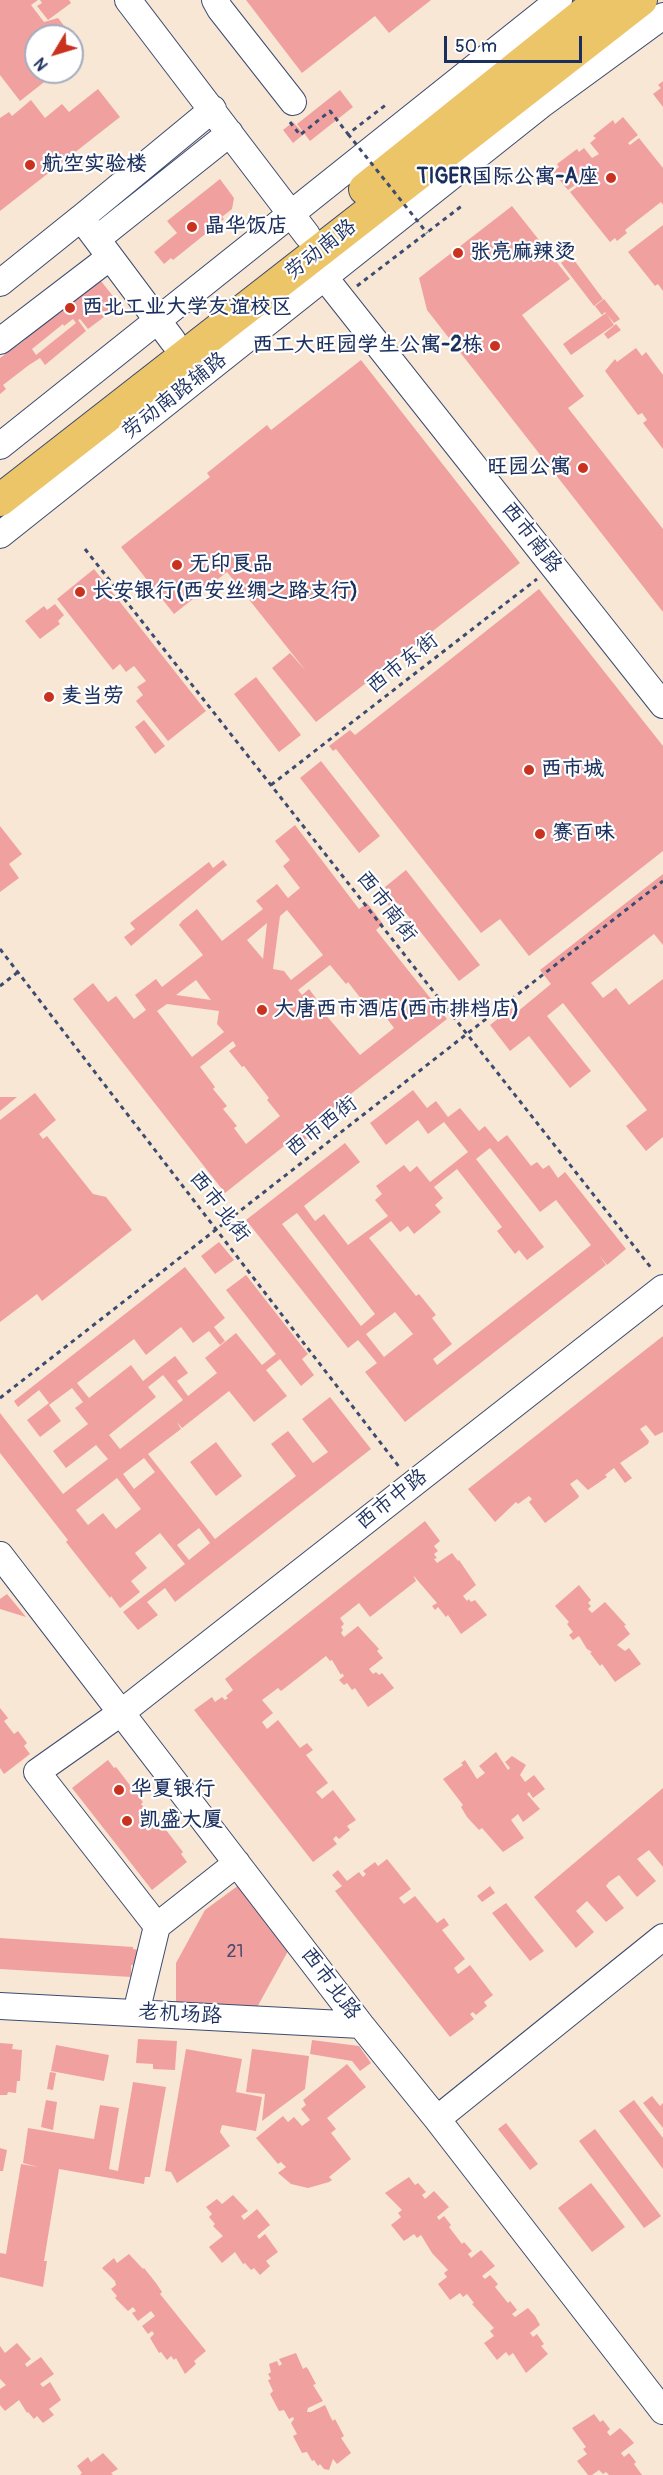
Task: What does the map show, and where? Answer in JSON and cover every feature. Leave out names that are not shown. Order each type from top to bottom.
[{"type":"main road","name":"劳动南路","points":[[0,500],[601,0]]},
{"type":"main road","name":"劳动南路","points":[[0,476],[165,331],[308,246],[641,0]]},
{"type":"street","name":"西市南路","points":[[128,0],[213,109],[308,246],[341,298],[663,705]]},
{"type":"street","points":[[215,0],[293,102]]},
{"type":"street","name":"劳动南路辅路","points":[[0,535],[308,246],[559,0]]},
{"type":"street","name":"劳动南路辅路","points":[[308,246],[541,105],[663,16]]},
{"type":"street","points":[[0,283],[213,109]]},
{"type":"street","points":[[0,341],[230,133]]},
{"type":"street","points":[[0,446],[165,331],[81,218]]},
{"type":"street","name":"西市中路","points":[[158,1926],[37,1772],[122,1712],[413,1484],[659,1281]]},
{"type":"street","name":"西市北路","points":[[0,1555],[361,2025],[437,2119],[663,2411]]},
{"type":"street","points":[[136,2013],[158,1926],[237,1863]]},
{"type":"street","points":[[437,2119],[663,1937]]},
{"type":"street","name":"老机场路","points":[[0,2006],[361,2025]]},
{"type":"path","points":[[387,104],[348,134],[427,233]]},
{"type":"path","points":[[341,298],[463,205]]},
{"type":"path","name":"西市南街","points":[[85,549],[659,1281]]},
{"type":"path","name":"西市东街","points":[[271,785],[553,566]]},
{"type":"path","name":"西市西街","points":[[0,1398],[663,881]]},
{"type":"path","name":"西市北街","points":[[0,949],[413,1484]]},
{"type":"path","points":[[0,986],[18,972]]},
{"type":"building","points":[[0,0],[38,0],[31,5],[44,22],[58,18],[63,24],[24,24],[24,84],[42,84],[20,101],[0,75]]},
{"type":"building","points":[[40,0],[69,0],[71,3],[48,20],[37,6],[42,3]]},
{"type":"building","points":[[246,0],[431,0],[389,33],[375,16],[302,73]]},
{"type":"building","points":[[663,81],[663,107],[653,94],[661,88],[658,85]]},
{"type":"building","name":"航空实验楼","points":[[98,89],[120,117],[0,211],[0,118],[9,112],[12,116],[31,100],[45,118],[62,104],[69,112]]},
{"type":"building","points":[[340,90],[353,107],[310,141],[297,124]]},
{"type":"building","name":"TIGER国际公寓-A座","points":[[623,117],[638,135],[628,143],[630,145],[639,138],[663,168],[663,205],[661,202],[625,230],[627,233],[617,241],[615,238],[610,242],[570,192],[577,187],[575,185],[568,190],[553,172],[559,167],[557,164],[577,149],[579,152],[584,148],[592,158],[599,154],[590,143],[596,138],[593,136],[613,120],[615,124]]},
{"type":"building","points":[[293,122],[304,134],[293,143],[283,130]]},
{"type":"building","name":"晶华饭店","points":[[220,179],[234,198],[232,209],[222,217],[224,219],[173,260],[171,258],[164,264],[154,252],[177,233],[167,221]]},
{"type":"building","name":"旺园公寓","points":[[512,206],[570,279],[522,315],[584,396],[568,408],[663,529],[663,612],[427,310],[419,278]]},
{"type":"building","points":[[663,225],[663,291],[658,284],[655,286],[628,252]]},
{"type":"building","points":[[571,256],[603,299],[594,306],[561,263]]},
{"type":"building","points":[[97,276],[120,305],[88,329],[80,319],[78,320],[86,331],[45,365],[40,358],[29,365],[3,385],[6,389],[0,394],[0,358],[25,340],[22,335]],"holes":[[[73,319],[76,323],[36,355],[32,349],[63,324],[64,326]]]},
{"type":"building","points":[[604,299],[620,319],[614,323],[605,312],[602,315],[595,306]]},
{"type":"building","points":[[606,313],[614,325],[571,355],[563,344]]},
{"type":"building","points":[[616,324],[621,330],[608,339],[604,334]]},
{"type":"building","points":[[636,348],[642,356],[646,352],[663,375],[663,449],[643,423],[647,420],[642,413],[638,415],[605,371],[615,359],[617,362]]},
{"type":"building","points":[[361,360],[520,563],[316,722],[272,668],[290,653],[306,671],[227,572],[174,614],[121,547],[210,477],[207,473],[267,425],[271,430]]},
{"type":"building","points":[[94,569],[206,711],[168,741],[136,701],[143,695],[137,687],[146,681],[134,666],[126,672],[120,664],[113,670],[57,599]]},
{"type":"building","points":[[539,589],[663,746],[663,851],[529,956],[500,919],[481,933],[336,749],[333,751],[329,746],[350,730],[355,735]]},
{"type":"building","points":[[55,604],[64,615],[58,621],[60,624],[40,639],[25,621],[44,606],[47,610]]},
{"type":"building","points":[[256,677],[301,735],[279,752],[234,694]]},
{"type":"building","points":[[144,720],[165,746],[155,754],[135,727]]},
{"type":"building","points":[[321,761],[380,836],[359,853],[300,778]]},
{"type":"building","points":[[295,825],[359,909],[367,903],[371,908],[383,924],[376,930],[447,1019],[311,1125],[316,1132],[303,1141],[298,1135],[225,1193],[73,999],[93,983],[108,1002],[116,996],[134,1019],[146,1010],[135,995],[156,979],[162,987],[203,955],[179,925],[197,909],[222,941],[263,909],[256,901],[277,884],[288,898],[300,888],[283,866],[290,860],[275,841]],"holes":[[[287,910],[323,955],[291,980],[284,971],[273,969],[280,916]],[[267,923],[263,959],[247,940]],[[330,965],[346,984],[348,982],[362,1000],[366,998],[379,1015],[382,1012],[394,1028],[360,1055],[319,1007],[321,1005],[309,989],[302,995],[298,990]],[[196,980],[211,1000],[176,995]],[[167,1004],[219,1011],[217,1024],[224,1032],[192,1057],[157,1011]],[[233,1041],[236,1046],[229,1051],[242,1067],[244,1066],[280,1116],[246,1144],[234,1128],[237,1126],[223,1109],[227,1106],[213,1089],[215,1087],[200,1067]]]},
{"type":"building","points":[[0,826],[22,854],[9,864],[19,878],[0,892]]},
{"type":"building","points":[[223,860],[227,865],[131,946],[124,937],[135,929],[130,923],[209,862],[213,868]]},
{"type":"building","points":[[406,870],[480,965],[459,981],[398,903],[391,909],[384,899],[390,894],[385,887]]},
{"type":"building","points":[[663,874],[663,945],[654,934],[591,983],[603,998],[616,988],[629,1005],[663,979],[663,1137],[646,1151],[626,1126],[647,1110],[563,1003],[547,1016],[591,1071],[570,1088],[529,1036],[510,1051],[490,1025],[513,1007],[517,1012],[551,984],[540,970]]},
{"type":"building","points":[[413,1090],[427,1108],[436,1101],[448,1117],[460,1108],[479,1131],[485,1126],[498,1142],[507,1135],[531,1166],[537,1162],[543,1169],[549,1165],[558,1178],[565,1172],[626,1249],[607,1265],[599,1255],[606,1265],[405,1422],[365,1372],[377,1363],[358,1340],[348,1348],[246,1220],[345,1143],[360,1162],[304,1206],[315,1221],[324,1214],[348,1245],[388,1216],[375,1200],[382,1194],[376,1186],[404,1165],[410,1172],[417,1166],[430,1182],[468,1152],[444,1122],[428,1134],[418,1120],[386,1145],[370,1123]],"holes":[[[490,1148],[540,1212],[556,1200],[591,1245],[437,1365],[433,1359],[452,1344],[432,1318],[436,1315],[419,1294],[416,1296],[369,1238],[391,1221],[400,1232],[408,1226],[414,1234],[441,1212],[435,1205],[443,1198],[434,1187],[457,1169],[502,1227],[497,1231],[515,1254],[519,1250],[527,1260],[544,1247],[476,1159]],[[297,1213],[375,1314],[361,1326],[282,1224]],[[395,1312],[413,1334],[384,1357],[366,1334]]]},
{"type":"building","points":[[35,1093],[56,1120],[39,1134],[43,1139],[47,1136],[93,1194],[106,1197],[132,1230],[42,1301],[37,1294],[0,1322],[0,1120]]},
{"type":"building","points":[[0,1097],[17,1097],[0,1111]]},
{"type":"building","points":[[219,1242],[234,1260],[215,1274],[201,1256]]},
{"type":"building","points":[[185,1267],[225,1318],[214,1327],[225,1341],[220,1345],[209,1331],[193,1343],[181,1327],[146,1355],[134,1339],[77,1383],[89,1398],[131,1365],[143,1381],[175,1356],[188,1373],[177,1381],[188,1396],[217,1373],[205,1358],[236,1333],[262,1365],[276,1354],[226,1290],[246,1275],[308,1354],[302,1359],[314,1375],[301,1386],[280,1359],[266,1370],[287,1396],[254,1422],[229,1391],[182,1428],[177,1422],[181,1429],[148,1454],[215,1539],[296,1476],[271,1444],[288,1431],[313,1463],[328,1452],[302,1419],[330,1397],[371,1449],[175,1602],[165,1588],[147,1602],[158,1615],[138,1630],[123,1612],[185,1564],[160,1533],[135,1553],[147,1568],[131,1581],[140,1592],[120,1608],[66,1542],[68,1540],[0,1453],[0,1413],[63,1494],[108,1459],[96,1445],[66,1468],[53,1451],[88,1424],[75,1408],[83,1402],[72,1388],[49,1405],[61,1421],[40,1437],[27,1420],[49,1403],[39,1390],[18,1407],[14,1401]],"holes":[[[163,1375],[183,1400],[120,1449],[109,1435],[156,1397],[148,1387]],[[144,1458],[155,1472],[134,1489],[123,1474]],[[117,1478],[141,1509],[116,1529],[103,1513],[88,1525],[76,1510]],[[199,1528],[210,1543],[189,1560],[177,1545]]]},
{"type":"building","points":[[663,1336],[663,1432],[655,1436],[646,1425],[640,1429],[649,1441],[648,1444],[620,1463],[632,1478],[625,1483],[614,1468],[605,1475],[607,1477],[588,1490],[577,1479],[570,1484],[579,1496],[578,1498],[545,1523],[529,1502],[532,1499],[529,1496],[518,1504],[516,1502],[495,1522],[468,1489]]},
{"type":"building","points":[[216,1442],[242,1476],[216,1496],[190,1462]]},
{"type":"building","points":[[425,1521],[440,1541],[434,1546],[438,1551],[434,1554],[437,1558],[434,1559],[437,1563],[452,1553],[459,1560],[476,1585],[463,1596],[467,1601],[475,1600],[487,1615],[461,1634],[448,1615],[446,1617],[438,1607],[435,1610],[432,1606],[437,1603],[413,1575],[416,1581],[370,1617],[359,1603],[340,1618],[344,1624],[341,1627],[343,1630],[341,1633],[344,1637],[358,1626],[379,1649],[377,1651],[383,1658],[369,1669],[373,1674],[382,1673],[394,1688],[368,1707],[355,1688],[352,1690],[347,1683],[344,1685],[339,1680],[344,1676],[326,1656],[281,1691],[278,1688],[262,1700],[273,1713],[262,1722],[267,1729],[278,1720],[300,1748],[307,1743],[313,1750],[306,1755],[328,1783],[316,1792],[322,1799],[333,1790],[356,1820],[347,1826],[350,1830],[339,1839],[336,1836],[333,1839],[337,1844],[313,1862],[194,1710],[212,1697],[215,1702],[222,1697],[225,1700],[228,1698],[226,1696],[233,1690],[225,1679]]},
{"type":"building","points":[[579,1585],[591,1600],[588,1603],[591,1606],[588,1609],[592,1613],[605,1602],[626,1625],[624,1626],[630,1634],[617,1645],[625,1651],[629,1648],[641,1664],[615,1682],[602,1664],[600,1666],[579,1636],[573,1640],[569,1635],[573,1632],[567,1624],[569,1622],[555,1606]]},
{"type":"building","points":[[7,1594],[26,1617],[0,1609],[0,1599]]},
{"type":"building","points":[[0,1708],[8,1718],[4,1721],[14,1734],[18,1731],[27,1743],[24,1746],[30,1754],[4,1774],[0,1768]]},
{"type":"building","points":[[496,1752],[508,1770],[510,1768],[505,1762],[512,1756],[526,1765],[520,1775],[525,1782],[534,1775],[545,1789],[533,1798],[529,1792],[527,1794],[540,1809],[523,1822],[518,1814],[511,1820],[524,1838],[503,1852],[482,1828],[479,1830],[467,1817],[461,1807],[463,1805],[443,1779],[463,1765],[461,1763],[465,1760],[477,1779],[485,1773],[479,1766]]},
{"type":"building","points":[[108,1760],[143,1802],[141,1804],[153,1819],[156,1817],[183,1852],[181,1854],[187,1862],[152,1890],[72,1788]]},
{"type":"building","points":[[663,1788],[663,1867],[649,1850],[637,1859],[656,1881],[637,1897],[619,1875],[609,1882],[606,1886],[624,1908],[606,1922],[587,1901],[576,1911],[594,1932],[576,1948],[534,1897]]},
{"type":"building","points":[[387,1859],[411,1889],[399,1898],[404,1904],[415,1896],[437,1923],[444,1918],[449,1925],[442,1930],[465,1959],[454,1968],[458,1974],[470,1965],[493,1995],[484,2002],[487,2006],[476,2015],[473,2012],[470,2014],[474,2019],[450,2037],[335,1891],[342,1886],[332,1875],[338,1870],[347,1881],[359,1872],[363,1877],[366,1874],[363,1871],[375,1862],[378,1866]]},
{"type":"building","points":[[239,1885],[293,1942],[255,2011],[176,2005],[176,1963],[205,1910]]},
{"type":"building","points":[[490,1886],[495,1893],[482,1902],[477,1896]]},
{"type":"building","points":[[506,1903],[544,1951],[530,1961],[492,1913]]},
{"type":"building","points":[[0,1938],[133,1947],[139,1950],[137,1965],[131,1965],[131,1977],[0,1969]]},
{"type":"building","points":[[138,2039],[177,2041],[175,2070],[153,2069],[153,2064],[136,2063]]},
{"type":"building","points":[[312,2040],[359,2046],[371,2063],[360,2071],[352,2061],[310,2054]]},
{"type":"building","points":[[0,2043],[13,2044],[12,2049],[22,2050],[20,2081],[17,2081],[16,2093],[8,2092],[7,2095],[0,2095]]},
{"type":"building","points":[[56,2045],[109,2055],[104,2081],[51,2071]]},
{"type":"building","points":[[186,2049],[242,2059],[236,2092],[262,2097],[256,2131],[222,2125],[220,2132],[230,2146],[177,2183],[171,2172],[165,2171]]},
{"type":"building","points":[[252,2049],[309,2056],[305,2089],[262,2121],[265,2094],[246,2092]]},
{"type":"building","points":[[347,2064],[366,2087],[327,2118],[336,2129],[331,2133],[351,2159],[329,2177],[332,2180],[329,2182],[308,2188],[291,2184],[278,2173],[286,2167],[281,2162],[278,2164],[256,2138],[283,2116],[288,2122],[294,2117],[302,2126],[310,2120],[301,2109],[306,2105],[303,2100]]},
{"type":"building","points":[[50,2072],[56,2073],[53,2090],[47,2089]]},
{"type":"building","points":[[133,2082],[166,2087],[150,2177],[145,2177],[144,2184],[59,2169],[44,2261],[47,2261],[43,2287],[0,2277],[0,2253],[6,2254],[21,2164],[38,2167],[23,2163],[28,2128],[94,2139],[100,2105],[119,2108],[109,2169],[118,2171]]},
{"type":"building","points":[[652,2096],[660,2106],[663,2103],[663,2128],[643,2103]]},
{"type":"building","points":[[46,2100],[57,2102],[53,2130],[41,2127]]},
{"type":"building","points":[[634,2100],[663,2138],[663,2169],[619,2111]]},
{"type":"building","points":[[506,2123],[538,2164],[530,2170],[498,2129]]},
{"type":"building","points":[[595,2129],[661,2216],[644,2228],[579,2141]]},
{"type":"building","points":[[0,2148],[7,2150],[3,2171],[0,2171]]},
{"type":"building","points":[[409,2177],[415,2185],[418,2183],[426,2192],[422,2195],[425,2199],[434,2191],[449,2207],[437,2217],[439,2220],[444,2216],[462,2244],[464,2242],[472,2251],[468,2254],[471,2258],[481,2250],[495,2266],[482,2276],[485,2279],[490,2275],[498,2284],[495,2287],[517,2310],[512,2314],[515,2317],[528,2308],[535,2316],[540,2325],[530,2333],[533,2337],[537,2334],[544,2344],[541,2346],[548,2354],[526,2373],[513,2353],[509,2356],[506,2352],[497,2360],[484,2343],[494,2336],[490,2331],[494,2328],[472,2304],[474,2303],[467,2294],[463,2297],[460,2293],[450,2300],[438,2284],[447,2277],[444,2273],[448,2270],[432,2253],[421,2235],[417,2238],[414,2234],[404,2241],[391,2225],[401,2217],[398,2213],[402,2210],[385,2193]]},
{"type":"building","points":[[591,2183],[625,2227],[592,2252],[558,2208]]},
{"type":"building","points":[[233,2195],[248,2211],[241,2216],[244,2220],[257,2209],[270,2225],[257,2236],[259,2239],[265,2234],[278,2252],[266,2261],[270,2266],[260,2275],[254,2268],[251,2270],[245,2263],[243,2264],[235,2252],[222,2263],[209,2247],[223,2236],[213,2226],[215,2224],[209,2217],[212,2214],[206,2207],[217,2199],[222,2204]]},
{"type":"building","points":[[129,2254],[156,2283],[162,2292],[160,2294],[206,2351],[194,2361],[196,2364],[185,2374],[176,2358],[174,2360],[171,2356],[167,2360],[161,2352],[159,2353],[150,2338],[154,2334],[152,2331],[148,2334],[142,2326],[155,2316],[151,2311],[138,2321],[132,2313],[136,2311],[133,2307],[128,2311],[115,2298],[117,2296],[111,2289],[116,2285],[115,2281],[102,2268],[114,2258],[117,2263]]},
{"type":"building","points":[[17,2343],[31,2359],[25,2364],[27,2367],[41,2357],[54,2374],[40,2384],[43,2387],[50,2382],[61,2400],[49,2409],[54,2415],[43,2423],[37,2416],[34,2419],[27,2413],[19,2400],[5,2411],[0,2405],[0,2389],[6,2385],[0,2379],[0,2346],[5,2353]]},
{"type":"building","points":[[296,2353],[303,2369],[306,2367],[308,2369],[316,2384],[313,2385],[323,2401],[308,2408],[307,2412],[325,2405],[333,2421],[335,2419],[344,2436],[341,2438],[351,2453],[337,2464],[333,2459],[329,2470],[324,2469],[320,2464],[318,2466],[307,2452],[302,2453],[293,2436],[297,2434],[291,2423],[293,2417],[289,2419],[284,2410],[279,2411],[270,2394],[273,2391],[268,2380],[271,2379],[268,2374],[271,2372],[269,2364],[277,2361],[279,2366],[282,2364],[279,2359]]},
{"type":"building","points":[[594,2414],[610,2429],[607,2432],[610,2436],[620,2428],[634,2443],[621,2453],[624,2457],[629,2453],[642,2475],[609,2475],[599,2470],[588,2475],[577,2461],[587,2454],[583,2449],[586,2447],[572,2428]]},
{"type":"building","points":[[103,2453],[118,2469],[111,2473],[113,2475],[80,2475],[82,2473],[77,2466],[88,2457],[91,2462]]},
{"type":"place","name":"航空实验楼","points":[[30,165]]},
{"type":"place","name":"TIGER国际公寓-A座","points":[[611,178]]},
{"type":"place","name":"晶华饭店","points":[[192,227]]},
{"type":"place","name":"张亮麻辣烫","points":[[458,253]]},
{"type":"place","name":"西北工业大学友谊校区","points":[[70,308]]},
{"type":"place","name":"西工大旺园学生公寓-2栋","points":[[495,346]]},
{"type":"place","name":"旺园公寓","points":[[583,468]]},
{"type":"place","name":"无印良品","points":[[177,565]]},
{"type":"place","name":"长安银行(西安丝绸之路支行)","points":[[80,592]]},
{"type":"place","name":"麦当劳","points":[[49,697]]},
{"type":"place","name":"西市城","points":[[529,770]]},
{"type":"place","name":"赛百味","points":[[540,834]]},
{"type":"place","name":"大唐西市酒店(西市排档店)","points":[[262,1010]]},
{"type":"place","name":"华夏银行","points":[[119,1790]]},
{"type":"place","name":"凯盛大厦","points":[[127,1821]]}]
